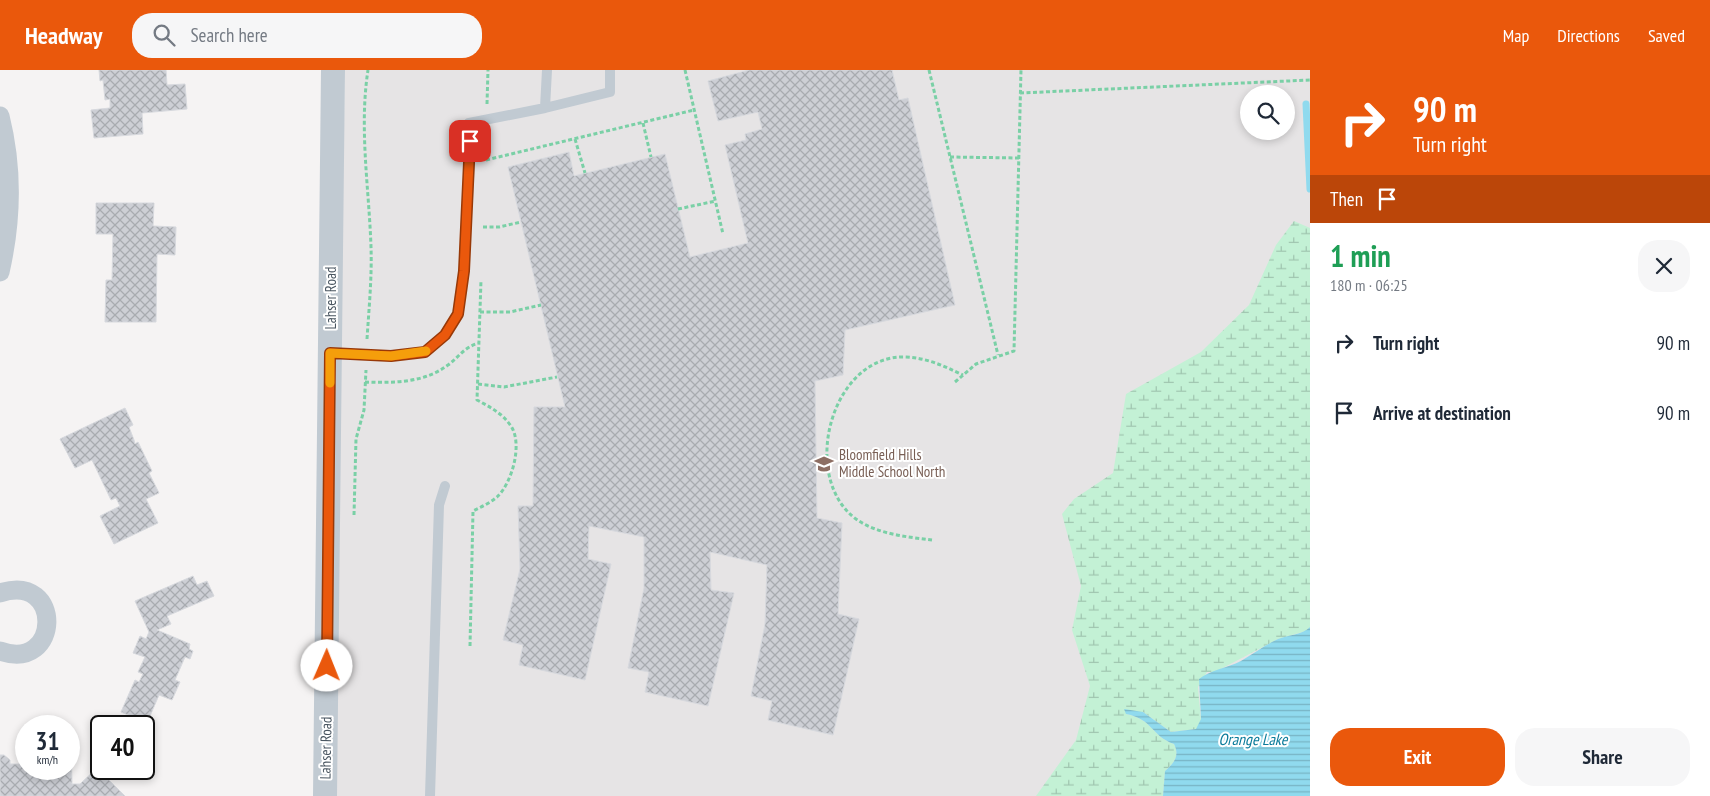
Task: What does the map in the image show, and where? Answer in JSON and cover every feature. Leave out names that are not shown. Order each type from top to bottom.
[{"type":"street","name":"Lahser Road","points":[[325,796],[333,70]]},
{"type":"street","points":[[0,116],[8,158],[10,196],[8,227],[0,272]]},
{"type":"street","points":[[0,593],[20,589],[30,592],[45,607],[48,627],[42,641],[31,651],[21,655],[0,651]]},
{"type":"lane","points":[[545,108],[547,70]]},
{"type":"lane","points":[[330,353],[391,356],[425,352],[445,335],[458,314],[464,271],[470,160],[469,123],[545,108],[610,92],[610,70]]},
{"type":"lane","points":[[430,796],[439,505],[444,486]]},
{"type":"path","points":[[354,517],[356,439],[364,410],[371,249],[365,141],[365,90],[368,70]]},
{"type":"path","points":[[485,170],[488,70]]},
{"type":"path","points":[[685,70],[723,234]]},
{"type":"path","points":[[929,70],[998,355]]},
{"type":"path","points":[[955,382],[976,364],[1014,351],[1021,70]]},
{"type":"path","points":[[1020,93],[1310,80]]},
{"type":"path","points":[[485,160],[694,110]]},
{"type":"path","points":[[643,122],[651,157]]},
{"type":"path","points":[[575,139],[585,173]]},
{"type":"path","points":[[950,157],[1019,158]]},
{"type":"path","points":[[678,209],[716,201]]},
{"type":"path","points":[[482,236],[483,217]]},
{"type":"path","points":[[483,227],[499,227],[521,222]]},
{"type":"path","points":[[470,646],[473,511],[497,497],[513,471],[516,451],[512,427],[496,410],[477,400],[481,274]]},
{"type":"path","points":[[480,312],[510,312],[541,305]]},
{"type":"path","points":[[932,540],[874,529],[855,518],[842,504],[832,487],[828,465],[831,421],[855,378],[861,371],[880,362],[904,357],[933,360],[963,375]]},
{"type":"path","points":[[478,384],[504,387],[557,377]]},
{"type":"shaded area","name":"Bloomfield Hills Middle School North","points":[[345,70],[1310,70],[1310,796],[332,796]]},
{"type":"green space","points":[[1294,221],[1310,228],[1310,627],[1306,631],[1278,639],[1215,672],[1207,672],[1198,687],[1201,720],[1197,729],[1171,732],[1143,712],[1126,714],[1142,720],[1166,741],[1174,744],[1176,748],[1176,756],[1165,771],[1163,796],[1036,796],[1076,740],[1090,686],[1072,630],[1081,586],[1062,514],[1074,499],[1113,473],[1126,394],[1201,352],[1249,305],[1276,245]]},
{"type":"water","name":"Orange Lake","points":[[1310,627],[1310,796],[1163,796],[1165,771],[1176,756],[1176,748],[1174,744],[1166,741],[1142,720],[1126,714],[1124,709],[1143,712],[1171,732],[1196,729],[1201,719],[1199,679],[1208,673],[1241,661],[1278,639],[1307,630]]},
{"type":"building","points":[[99,70],[166,70],[167,85],[185,84],[187,109],[142,113],[143,134],[94,138],[91,110],[110,108],[110,99],[105,100],[103,80],[100,81]]},
{"type":"building","points":[[749,70],[892,70],[899,100],[908,98],[955,305],[845,330],[843,375],[815,381],[817,518],[842,523],[838,614],[859,619],[833,735],[768,720],[772,701],[751,696],[765,624],[767,565],[710,552],[711,590],[734,593],[708,706],[645,692],[649,672],[628,668],[644,588],[644,537],[589,526],[588,559],[611,564],[585,680],[519,665],[523,645],[503,640],[520,569],[518,506],[533,506],[534,407],[565,407],[508,167],[569,152],[574,176],[665,154],[690,257],[748,243],[725,145],[746,140],[745,134],[762,129],[758,112],[718,121],[708,81]]},
{"type":"building","points":[[96,203],[154,203],[153,226],[176,227],[175,255],[157,254],[156,322],[105,322],[106,280],[112,280],[113,234],[96,234]]},
{"type":"building","points":[[125,408],[133,425],[129,427],[135,444],[138,442],[152,471],[149,473],[159,493],[146,499],[158,523],[114,544],[100,516],[120,506],[116,498],[111,500],[92,460],[75,468],[60,439]]},
{"type":"building","points":[[193,576],[197,585],[207,581],[214,596],[167,616],[171,624],[157,630],[190,644],[189,649],[193,651],[190,659],[185,657],[175,680],[180,682],[172,700],[159,695],[150,715],[128,715],[121,712],[135,680],[139,682],[143,674],[138,672],[145,657],[133,653],[140,636],[146,639],[149,632],[135,601]]},
{"type":"building","points":[[0,755],[4,755],[10,760],[10,764],[15,764],[15,780],[72,780],[72,784],[80,784],[90,775],[90,780],[109,780],[125,796],[0,796]]},
{"type":"waterway","points":[[1306,104],[1310,189]]},
{"type":"slow traffic","points":[[330,383],[330,353],[391,356],[426,351]]},
{"type":"place","name":"Bloomfield Hills Middle School North","points":[[824,464]]},
{"type":"route","points":[[327,666],[330,353],[391,356],[425,352],[445,335],[458,314],[464,271],[470,141]]}]
